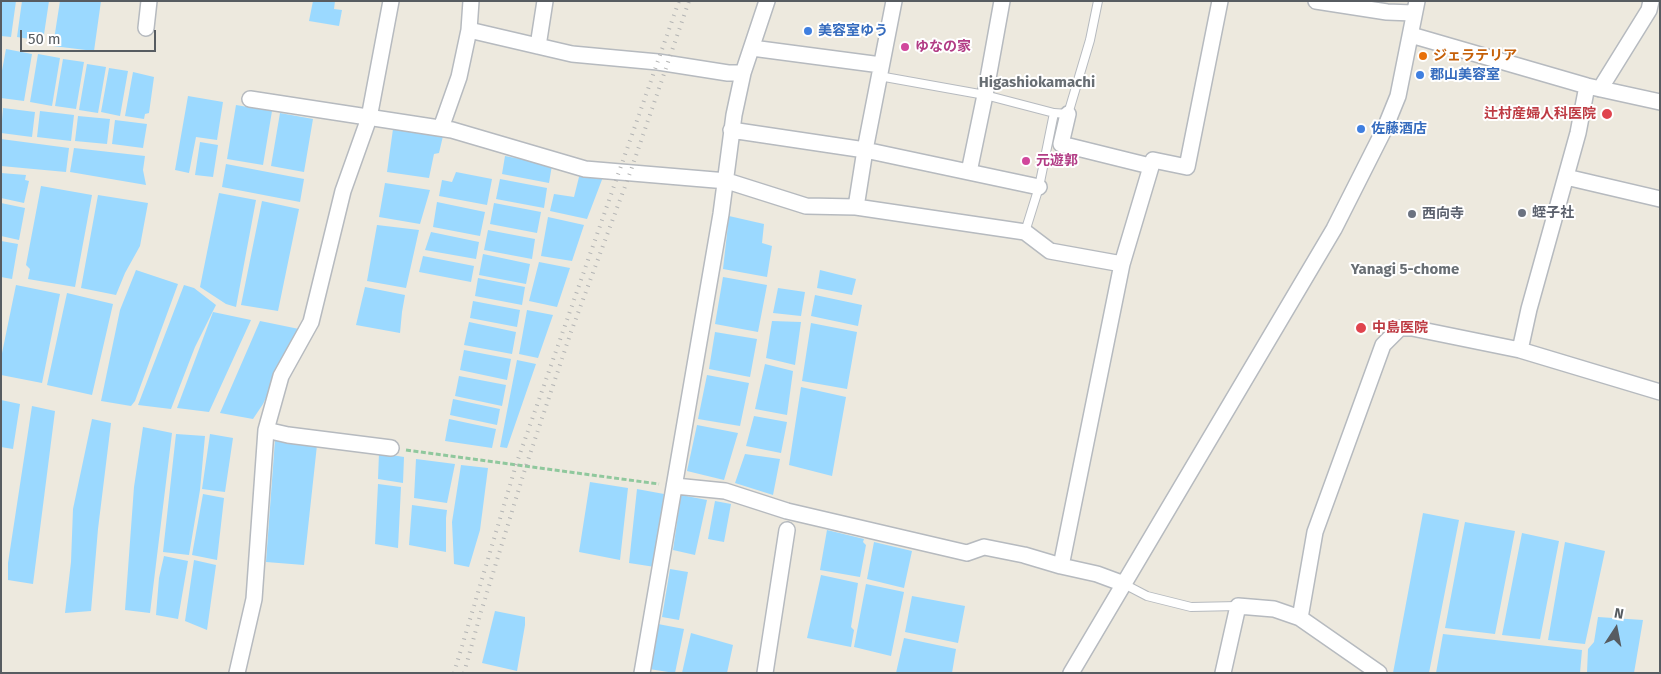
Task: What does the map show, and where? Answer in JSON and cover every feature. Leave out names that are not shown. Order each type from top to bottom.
[{"type":"street","points":[[146,28],[149,1]]},
{"type":"street","points":[[237,673],[254,599],[266,430],[281,376],[311,322],[343,191],[369,118],[391,1]]},
{"type":"street","points":[[441,128],[459,77],[469,30],[471,1]]},
{"type":"street","points":[[538,46],[545,1]]},
{"type":"street","points":[[642,673],[727,181],[731,130],[743,74],[767,1]]},
{"type":"street","points":[[856,207],[894,1]]},
{"type":"street","points":[[969,172],[1002,1]]},
{"type":"street","points":[[1062,566],[1122,264],[1153,160],[1187,167],[1220,1]]},
{"type":"street","points":[[1071,673],[1334,229],[1385,128],[1398,96],[1415,7],[1387,12],[1316,1]]},
{"type":"street","points":[[1520,350],[1529,309],[1578,133],[1594,88],[1648,10],[1651,1]]},
{"type":"street","points":[[469,30],[572,54],[658,62],[743,74]]},
{"type":"street","points":[[1410,35],[1594,88],[1660,102]]},
{"type":"street","points":[[752,48],[880,70]]},
{"type":"street","points":[[250,99],[452,130],[585,169],[727,181],[806,206],[856,207],[1025,232],[1050,251],[1122,264]]},
{"type":"street","points":[[1061,113],[1061,144],[1150,166]]},
{"type":"street","points":[[731,130],[865,150],[1039,187]]},
{"type":"street","points":[[1566,177],[1660,199]]},
{"type":"street","points":[[1300,618],[1316,532],[1382,344],[1400,328],[1412,328],[1520,350],[1660,392]]},
{"type":"street","points":[[266,430],[288,435],[392,448]]},
{"type":"street","points":[[675,486],[725,491],[787,511],[967,553],[984,548],[1024,555],[1097,574],[1124,584]]},
{"type":"street","points":[[765,673],[786,530]]},
{"type":"street","points":[[1222,673],[1238,606],[1274,609],[1300,618],[1379,673]]},
{"type":"lane","points":[[1025,232],[1061,113],[1090,40],[1098,1]]},
{"type":"lane","points":[[880,70],[1061,113]]},
{"type":"lane","points":[[1124,584],[1147,596],[1191,607],[1238,606]]},
{"type":"path","points":[[392,448],[675,486]]},
{"type":"water","points":[[1,1],[16,1],[11,37],[1,36]]},
{"type":"water","points":[[22,1],[49,1],[43,41],[17,37]]},
{"type":"water","points":[[60,1],[101,1],[94,51],[53,46]]},
{"type":"water","points":[[313,1],[335,1],[334,9],[342,10],[339,26],[309,21]]},
{"type":"water","points":[[6,49],[32,54],[24,101],[1,98],[1,76]]},
{"type":"water","points":[[38,54],[60,58],[52,106],[30,102]]},
{"type":"water","points":[[63,59],[84,62],[76,109],[55,106]]},
{"type":"water","points":[[87,64],[106,67],[98,113],[79,110]]},
{"type":"water","points":[[109,68],[128,71],[120,116],[101,112]]},
{"type":"water","points":[[133,72],[154,77],[149,113],[145,114],[144,119],[125,116]]},
{"type":"water","points":[[188,96],[223,102],[217,140],[196,137],[189,173],[175,170]]},
{"type":"water","points":[[236,105],[272,111],[263,165],[227,159]]},
{"type":"water","points":[[3,108],[35,112],[32,137],[1,133]]},
{"type":"water","points":[[40,111],[74,115],[71,141],[37,137]]},
{"type":"water","points":[[280,113],[313,119],[304,172],[271,166]]},
{"type":"water","points":[[78,116],[110,119],[107,144],[75,141]]},
{"type":"water","points":[[115,120],[147,124],[143,148],[112,144]]},
{"type":"water","points":[[393,129],[443,136],[439,153],[434,154],[429,178],[387,172]]},
{"type":"water","points":[[1,139],[69,148],[66,172],[1,166]]},
{"type":"water","points":[[200,142],[218,145],[213,177],[195,175]]},
{"type":"water","points":[[74,148],[145,156],[143,170],[146,185],[70,172]]},
{"type":"water","points":[[505,156],[552,165],[549,183],[502,174]]},
{"type":"water","points":[[226,164],[304,179],[300,202],[222,187]]},
{"type":"water","points":[[456,172],[492,179],[487,205],[439,196],[442,180],[452,182]]},
{"type":"water","points":[[1,173],[26,175],[25,180],[29,181],[24,203],[1,198]]},
{"type":"water","points":[[580,173],[603,177],[587,219],[550,211],[554,194],[574,197]]},
{"type":"water","points":[[500,179],[547,188],[544,208],[496,199]]},
{"type":"water","points":[[385,183],[430,190],[420,224],[379,217]]},
{"type":"water","points":[[41,186],[92,195],[75,287],[28,279],[30,269],[26,265]]},
{"type":"water","points":[[219,193],[256,200],[236,307],[226,304],[200,287]]},
{"type":"water","points":[[98,195],[148,203],[140,246],[125,273],[116,295],[81,288]]},
{"type":"water","points":[[262,201],[299,209],[278,311],[241,305]]},
{"type":"water","points":[[437,202],[485,212],[480,236],[433,227]]},
{"type":"water","points":[[1,203],[25,208],[19,240],[1,236]]},
{"type":"water","points":[[494,203],[541,212],[537,233],[490,224]]},
{"type":"water","points":[[729,216],[764,224],[762,243],[772,246],[767,277],[723,269]]},
{"type":"water","points":[[548,217],[584,225],[572,261],[541,256]]},
{"type":"water","points":[[377,225],[419,230],[406,288],[367,281]]},
{"type":"water","points":[[488,230],[535,239],[532,259],[484,250]]},
{"type":"water","points":[[431,232],[479,242],[476,259],[425,250]]},
{"type":"water","points":[[1,241],[18,244],[12,279],[1,277]]},
{"type":"water","points":[[483,254],[530,264],[526,284],[479,275]]},
{"type":"water","points":[[423,256],[474,266],[471,282],[419,272]]},
{"type":"water","points":[[539,262],[570,268],[557,307],[529,301]]},
{"type":"water","points":[[136,270],[178,284],[135,401],[131,406],[101,401],[120,310]]},
{"type":"water","points":[[820,270],[856,279],[852,295],[817,288]]},
{"type":"water","points":[[723,277],[767,285],[758,332],[715,324]]},
{"type":"water","points":[[478,278],[525,287],[522,305],[475,296]]},
{"type":"water","points":[[16,285],[60,294],[42,383],[1,375],[1,358]]},
{"type":"water","points":[[184,285],[194,288],[216,305],[195,347],[171,409],[138,405]]},
{"type":"water","points":[[365,287],[405,295],[400,333],[356,325]]},
{"type":"water","points":[[778,288],[805,292],[801,316],[773,313]]},
{"type":"water","points":[[67,293],[113,304],[92,395],[47,385]]},
{"type":"water","points":[[815,295],[862,305],[858,326],[811,316]]},
{"type":"water","points":[[473,301],[520,310],[517,327],[470,318]]},
{"type":"water","points":[[527,310],[553,315],[538,358],[519,354]]},
{"type":"water","points":[[213,312],[251,320],[209,412],[177,408]]},
{"type":"water","points":[[260,321],[299,329],[263,404],[253,419],[220,413]]},
{"type":"water","points":[[772,321],[801,322],[795,365],[766,358]]},
{"type":"water","points":[[469,322],[516,332],[512,354],[464,345]]},
{"type":"water","points":[[811,323],[857,332],[847,389],[802,381]]},
{"type":"water","points":[[715,332],[757,339],[750,377],[709,369]]},
{"type":"water","points":[[464,350],[511,359],[507,380],[460,370]]},
{"type":"water","points":[[517,360],[536,364],[507,448],[500,447]]},
{"type":"water","points":[[765,364],[793,371],[787,415],[755,409]]},
{"type":"water","points":[[707,375],[749,383],[740,426],[698,419]]},
{"type":"water","points":[[459,376],[506,385],[502,406],[455,396]]},
{"type":"water","points":[[801,387],[846,397],[832,476],[789,465]]},
{"type":"water","points":[[453,399],[500,409],[497,425],[450,415]]},
{"type":"water","points":[[1,400],[20,404],[13,449],[1,447]]},
{"type":"water","points":[[32,406],[55,411],[33,584],[8,580],[8,563]]},
{"type":"water","points":[[754,416],[787,422],[781,453],[746,446]]},
{"type":"water","points":[[92,419],[111,423],[98,529],[91,611],[65,613],[71,562],[73,509]]},
{"type":"water","points":[[449,419],[496,429],[492,448],[445,441]]},
{"type":"water","points":[[697,425],[738,433],[724,480],[687,471]]},
{"type":"water","points":[[143,427],[172,433],[150,613],[125,610],[134,487]]},
{"type":"water","points":[[176,434],[205,436],[200,490],[189,555],[163,552]]},
{"type":"water","points":[[210,434],[233,438],[225,492],[202,489]]},
{"type":"water","points":[[275,440],[317,445],[304,565],[266,562]]},
{"type":"water","points":[[379,453],[404,457],[403,483],[378,479]]},
{"type":"water","points":[[745,454],[780,459],[773,495],[735,483]]},
{"type":"water","points":[[416,459],[455,464],[447,503],[414,498]]},
{"type":"water","points":[[461,465],[488,468],[480,530],[469,567],[454,564],[452,522]]},
{"type":"water","points":[[590,482],[628,488],[620,560],[579,552]]},
{"type":"water","points":[[378,484],[401,487],[398,548],[375,544]]},
{"type":"water","points":[[637,489],[664,494],[655,567],[629,563]]},
{"type":"water","points":[[203,494],[224,498],[217,560],[192,555]]},
{"type":"water","points":[[681,495],[707,500],[695,555],[673,550]]},
{"type":"water","points":[[715,501],[731,504],[724,542],[708,539]]},
{"type":"water","points":[[412,505],[447,510],[446,552],[409,545]]},
{"type":"water","points":[[1423,513],[1459,520],[1429,673],[1393,673]]},
{"type":"water","points":[[1465,522],[1515,531],[1495,634],[1445,628]]},
{"type":"water","points":[[827,530],[864,539],[863,542],[866,545],[860,577],[820,570]]},
{"type":"water","points":[[1522,533],[1559,541],[1540,639],[1502,635]]},
{"type":"water","points":[[874,542],[912,551],[904,588],[867,579]]},
{"type":"water","points":[[1565,542],[1605,551],[1585,644],[1548,640]]},
{"type":"water","points":[[164,556],[188,561],[178,619],[156,615],[159,578]]},
{"type":"water","points":[[194,560],[216,565],[207,630],[185,621]]},
{"type":"water","points":[[670,569],[688,572],[679,620],[662,617]]},
{"type":"water","points":[[821,575],[858,583],[851,627],[854,630],[851,647],[807,638]]},
{"type":"water","points":[[866,584],[904,592],[891,656],[854,647]]},
{"type":"water","points":[[912,596],[965,606],[958,643],[905,632]]},
{"type":"water","points":[[495,611],[525,617],[517,671],[482,663]]},
{"type":"water","points":[[1598,617],[1643,620],[1634,673],[1587,673],[1588,649],[1594,642]]},
{"type":"water","points":[[658,624],[684,629],[675,673],[649,669]]},
{"type":"water","points":[[691,633],[733,645],[727,673],[682,673]]},
{"type":"water","points":[[1443,634],[1582,650],[1580,673],[1436,673]]},
{"type":"water","points":[[904,638],[956,649],[952,673],[896,673]]},
{"type":"railway","points":[[454,673],[516,465],[679,1]]},
{"type":"railway","points":[[464,673],[526,466],[571,332],[630,173],[689,1]]},
{"type":"place","name":"美容室ゆう","points":[[808,31]]},
{"type":"place","name":"ゆなの家","points":[[905,47]]},
{"type":"place","name":"ジェラテリア","points":[[1423,56]]},
{"type":"place","name":"郡山美容室","points":[[1420,75]]},
{"type":"place","name":"辻村産婦人科医院","points":[[1607,114]]},
{"type":"place","name":"佐藤酒店","points":[[1361,129]]},
{"type":"place","name":"元遊郭","points":[[1026,161]]},
{"type":"place","name":"蛭子社","points":[[1522,213]]},
{"type":"place","name":"西向寺","points":[[1412,214]]},
{"type":"place","name":"中島医院","points":[[1361,328]]},
{"type":"district","name":"Higashiokamachi","points":[[1037,83]]},
{"type":"district","name":"Yanagi 5-chome","points":[[1405,270]]}]
